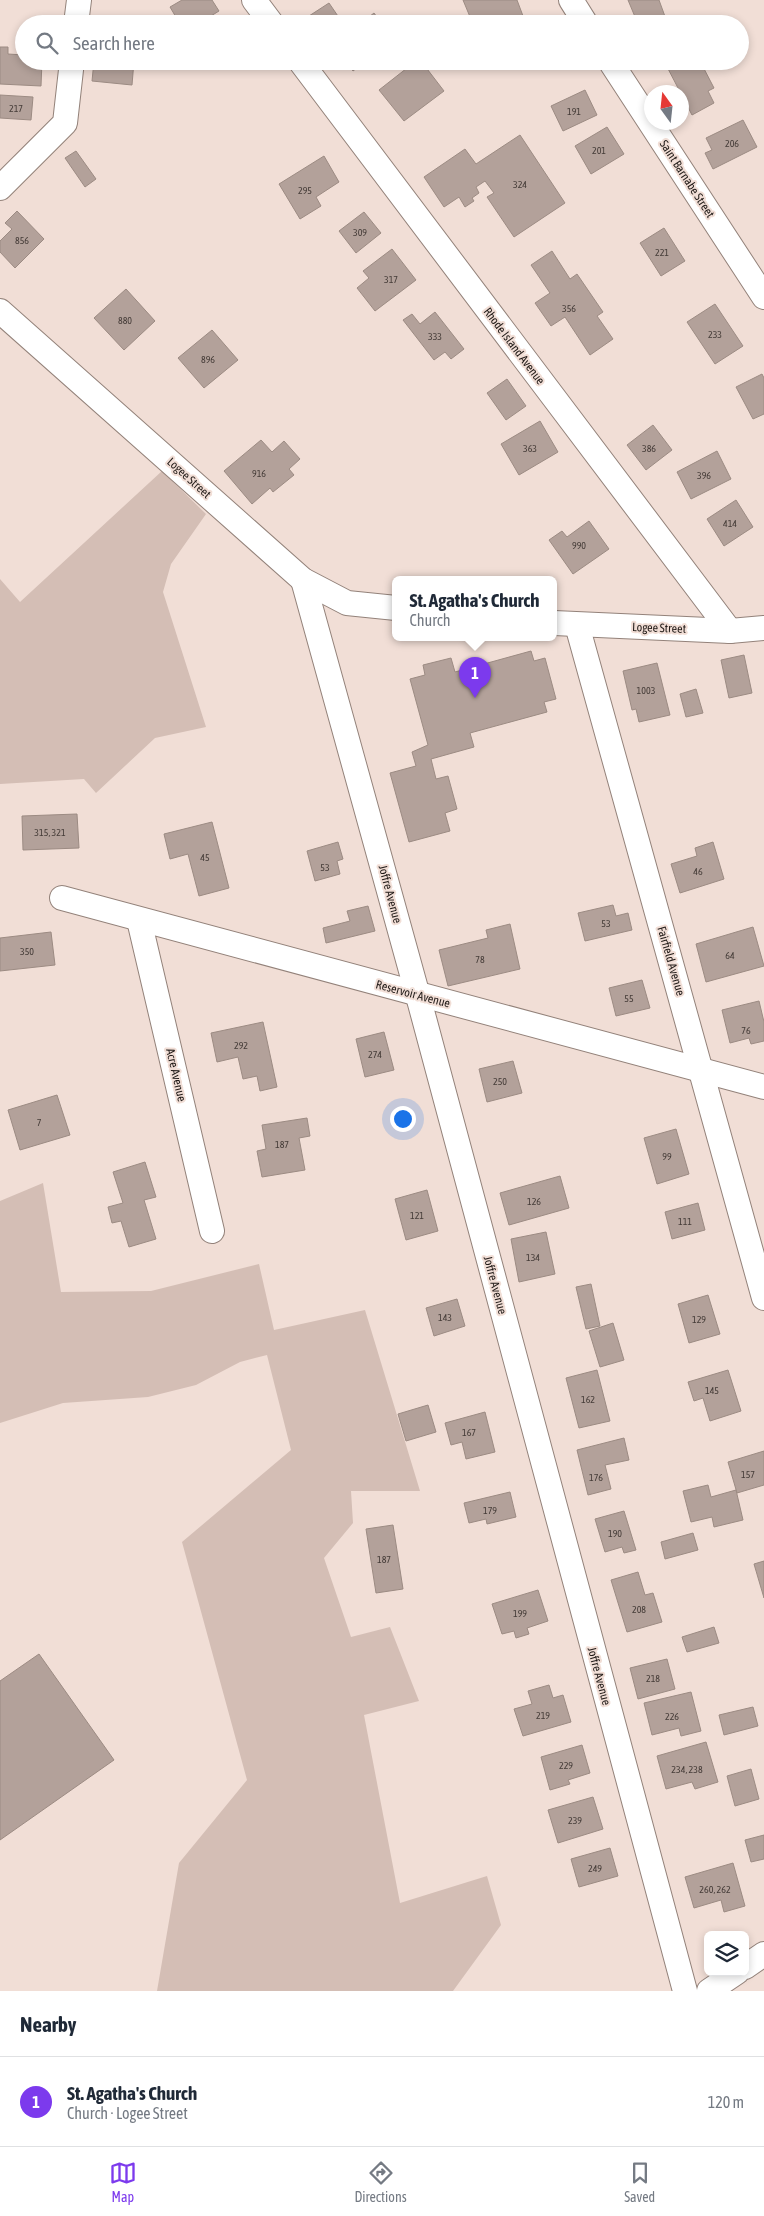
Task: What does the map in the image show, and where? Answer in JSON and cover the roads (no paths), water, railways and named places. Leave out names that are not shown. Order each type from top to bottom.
[{"type":"street","points":[[77,15],[79,0]]},
{"type":"street","points":[[254,0],[265,15]]},
{"type":"street","points":[[571,0],[580,15]]},
{"type":"street","points":[[0,188],[65,123],[71,70]]},
{"type":"street","name":"Rhode Island Avenue","points":[[307,70],[730,631]]},
{"type":"street","name":"Saint Barnabe Street","points":[[616,70],[764,297]]},
{"type":"street","name":"Logee Street","points":[[0,311],[303,580],[347,604],[392,608]]},
{"type":"street","name":"Joffre Avenue","points":[[303,580],[418,996],[685,1991]]},
{"type":"street","name":"Logee Street","points":[[557,623],[730,631],[764,628]]},
{"type":"street","name":"Fairfield Avenue","points":[[577,625],[764,1298]]},
{"type":"street","name":"Reservoir Avenue","points":[[62,898],[418,996],[764,1087]]},
{"type":"street","name":"Acre Avenue","points":[[139,920],[212,1231]]},
{"type":"street","points":[[749,1964],[764,1954]]},
{"type":"street","points":[[709,1991],[731,1976]]},
{"type":"place","name":"St. Agatha's Church","points":[[475,698]]}]
